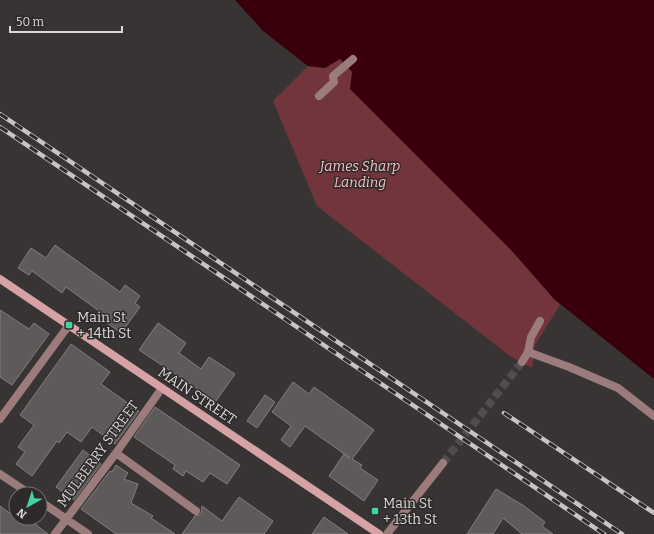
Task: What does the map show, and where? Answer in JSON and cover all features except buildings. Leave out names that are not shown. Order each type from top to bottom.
[{"type":"main road","name":"MAIN STREET","points":[[0,279],[379,534]]},
{"type":"street","points":[[319,96],[334,82],[333,76],[353,59]]},
{"type":"street","points":[[522,362],[528,352],[531,337],[540,321]]},
{"type":"street","points":[[0,419],[69,326]]},
{"type":"street","points":[[528,352],[569,367],[618,388],[654,416]]},
{"type":"street","name":"MULBERRY STREET","points":[[55,534],[116,453],[162,388]]},
{"type":"street","points":[[116,453],[196,511]]},
{"type":"street","points":[[387,534],[443,463]]},
{"type":"street","points":[[0,474],[18,486]]},
{"type":"street","points":[[48,507],[88,534]]},
{"type":"green space","name":"James Sharp Landing","points":[[340,58],[560,305],[535,345],[532,368],[510,356],[317,206],[273,101],[308,66],[325,68]]},
{"type":"shaded area","points":[[235,0],[654,0],[654,379],[554,299],[513,252],[350,89],[352,72],[340,59],[325,68],[308,66],[263,31]]},
{"type":"tunnel","points":[[443,463],[522,362]]},
{"type":"railway","points":[[0,114],[622,534]]},
{"type":"railway","points":[[0,127],[604,534]]},
{"type":"railway","points":[[504,413],[654,513]]},
{"type":"place","name":"Main St + 14th St","points":[[69,325]]},
{"type":"place","name":"Main St + 13th St","points":[[375,511]]}]
